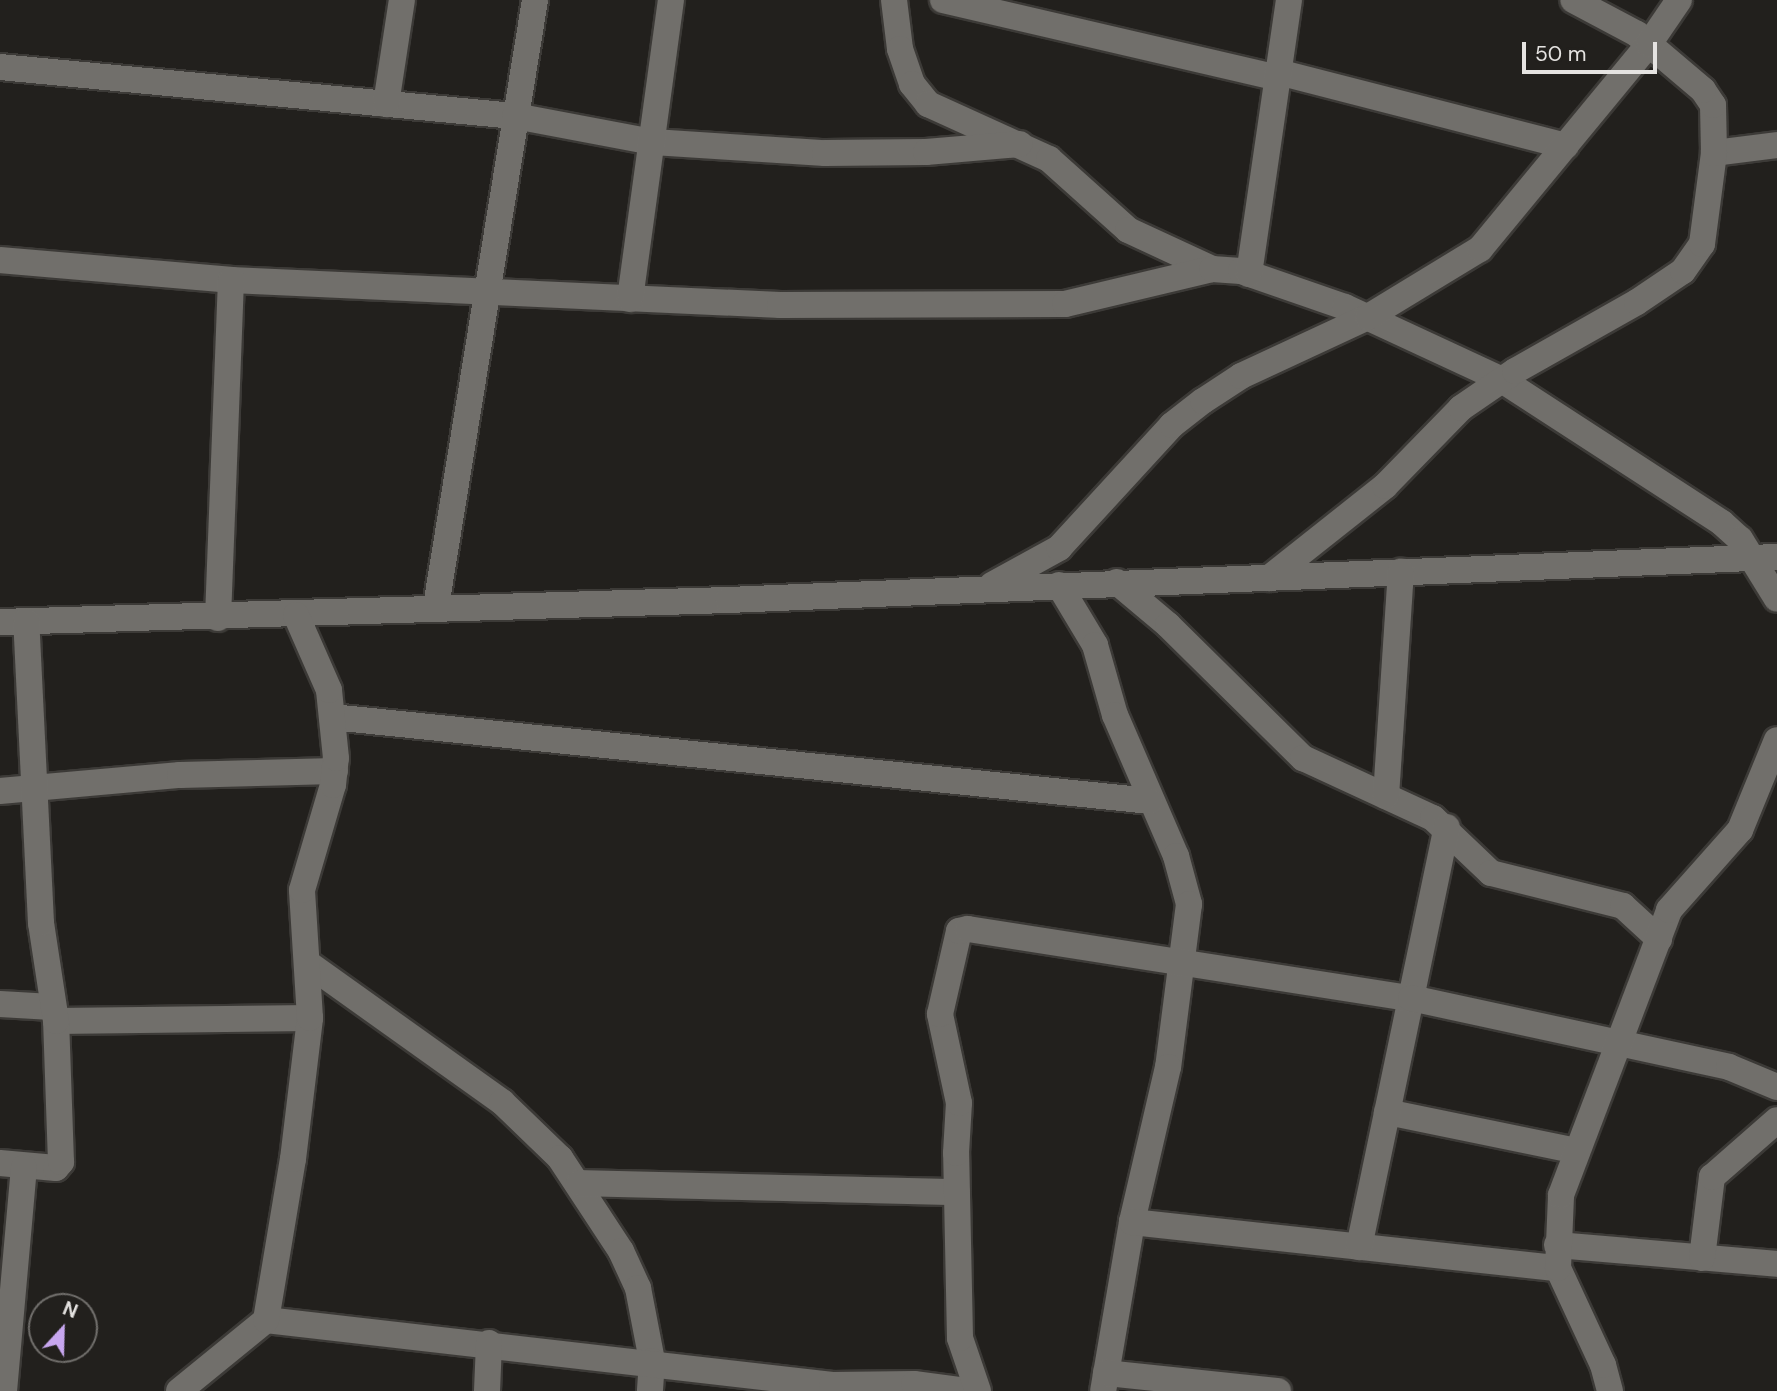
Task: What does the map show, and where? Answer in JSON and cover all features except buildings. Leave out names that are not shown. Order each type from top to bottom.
[{"type":"street","points":[[386,104],[401,0]]},
{"type":"street","points":[[436,606],[485,292],[535,0]]},
{"type":"street","points":[[630,299],[671,0]]},
{"type":"street","points":[[894,0],[900,49],[912,84],[928,104],[1049,159],[1128,230],[1212,269],[1249,274],[1368,317],[1502,380],[1722,523],[1765,557],[1777,599]]},
{"type":"street","points":[[943,0],[1278,75],[1566,146]]},
{"type":"street","points":[[1249,274],[1289,0]]},
{"type":"street","points":[[1269,578],[1385,486],[1448,420],[1502,380],[1637,302],[1694,260],[1702,244],[1714,153],[1713,104],[1709,97],[1615,10],[1573,0]]},
{"type":"street","points":[[986,588],[1059,548],[1172,425],[1203,401],[1241,376],[1368,317],[1480,248],[1649,44],[1679,0]]},
{"type":"street","points":[[0,67],[514,116],[653,142],[825,153],[926,152],[1020,144]]},
{"type":"street","points":[[1714,153],[1777,145]]},
{"type":"street","points":[[0,260],[231,280],[780,305],[1065,304],[1212,269]]},
{"type":"street","points":[[218,618],[231,280]]},
{"type":"street","points":[[4,1391],[3,1334],[12,1166],[56,1168],[61,1161],[54,1014],[41,923],[36,785],[13,622],[218,618],[436,606],[1269,578],[1765,557]]},
{"type":"street","points":[[1386,796],[1401,571]]},
{"type":"street","points":[[1117,582],[1168,625],[1288,747],[1303,758],[1447,827],[1492,873],[1623,906],[1659,939]]},
{"type":"street","points":[[1059,585],[1095,645],[1115,715],[1176,856],[1189,904],[1184,963],[1168,1068],[1132,1222],[1105,1382],[1278,1391]]},
{"type":"street","points":[[179,1391],[266,1320],[310,1018],[310,965],[302,890],[335,771],[329,690],[296,615]]},
{"type":"street","points":[[332,716],[1150,801]]},
{"type":"street","points":[[1611,1388],[1558,1257],[1561,1195],[1676,901],[1740,830],[1776,748]]},
{"type":"street","points":[[0,791],[36,785],[335,771]]},
{"type":"street","points":[[1359,1247],[1447,827]]},
{"type":"street","points":[[978,1391],[960,1338],[957,1192],[960,1103],[940,1014],[959,931],[968,929],[1411,998],[1729,1067],[1777,1087]]},
{"type":"street","points":[[310,965],[502,1102],[579,1183],[638,1288],[652,1361],[650,1391]]},
{"type":"street","points":[[0,1004],[54,1014],[310,1018]]},
{"type":"street","points":[[1387,1112],[1577,1151]]},
{"type":"street","points":[[1702,1258],[1712,1177],[1777,1120]]},
{"type":"street","points":[[579,1183],[957,1192]]},
{"type":"street","points":[[1132,1222],[1359,1247],[1558,1257],[1702,1258],[1777,1264]]},
{"type":"street","points":[[266,1320],[652,1361],[832,1385],[914,1384],[967,1391]]},
{"type":"street","points":[[487,1391],[489,1343]]}]
